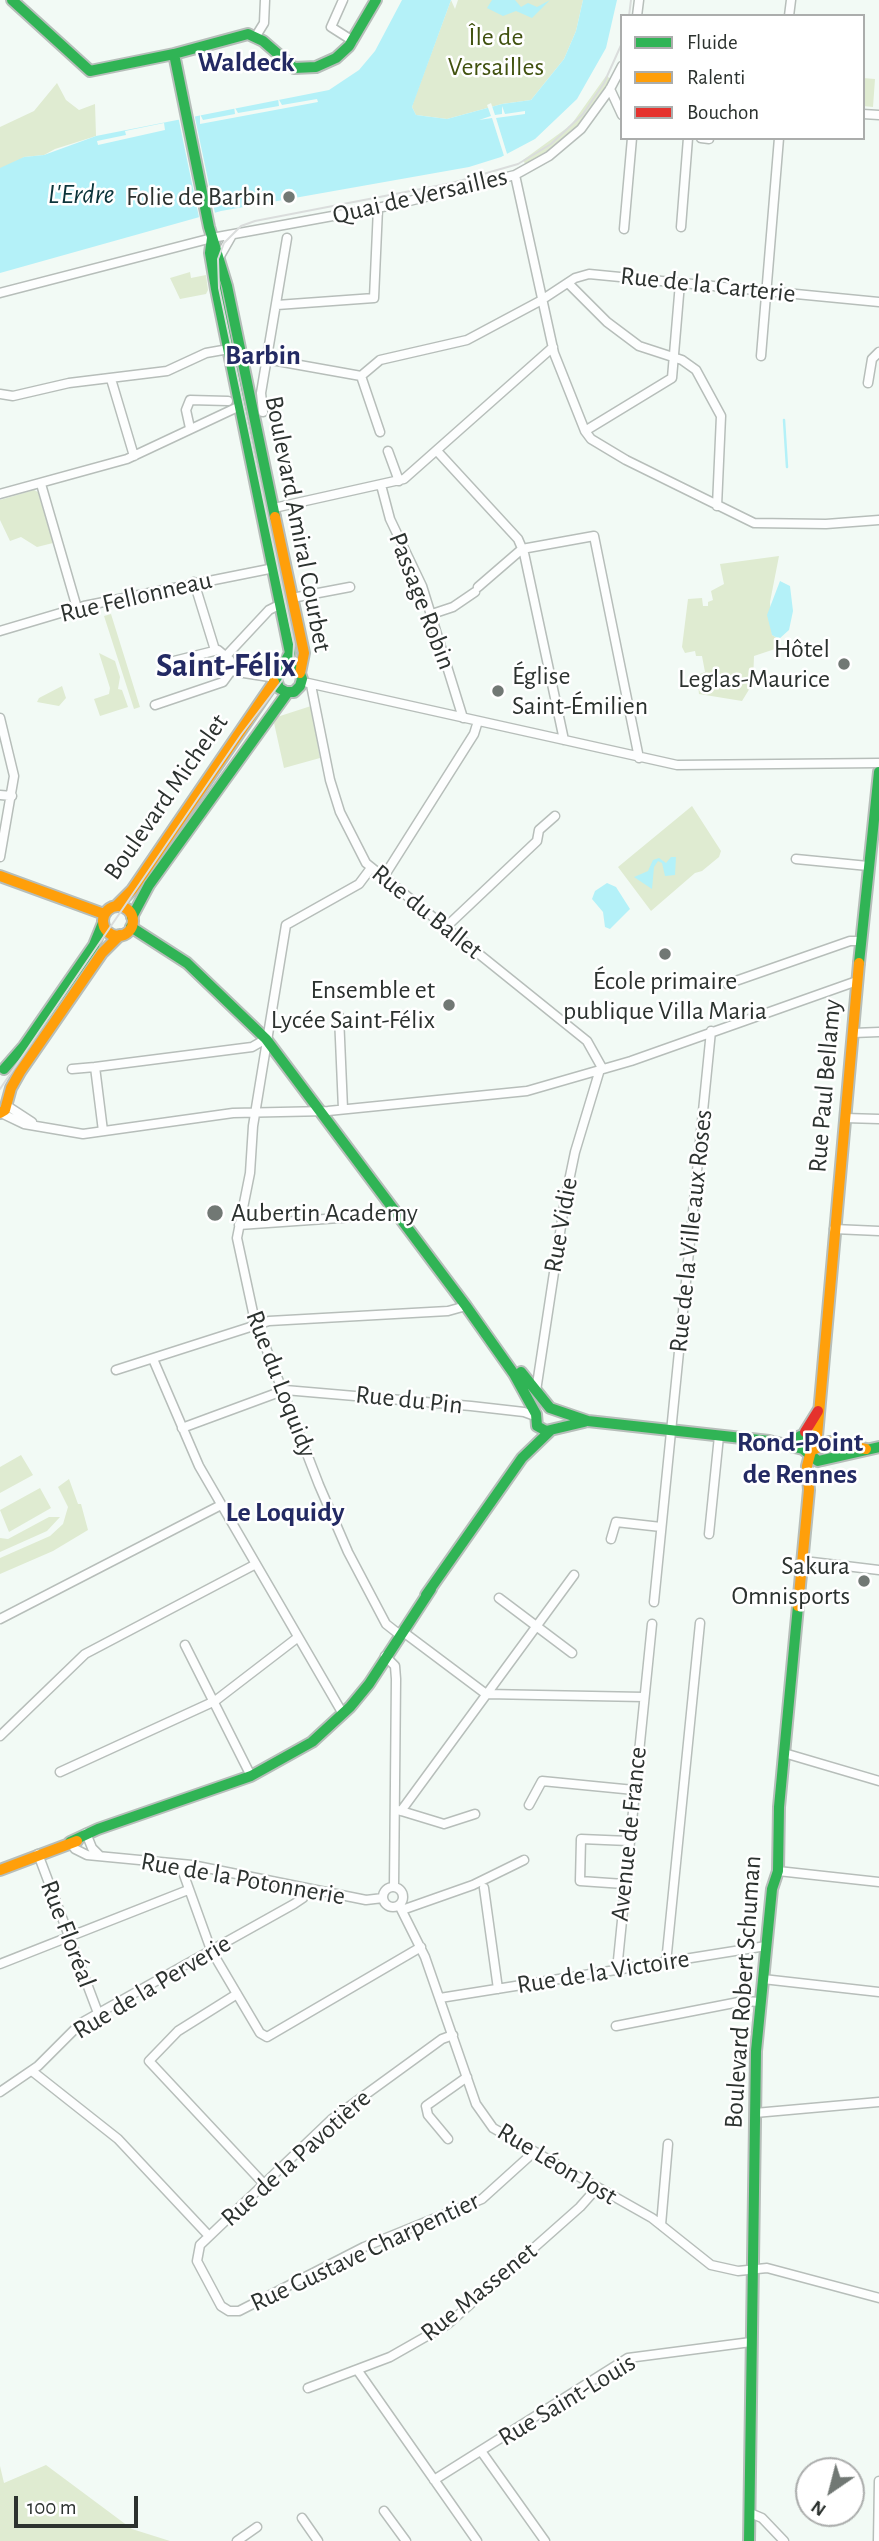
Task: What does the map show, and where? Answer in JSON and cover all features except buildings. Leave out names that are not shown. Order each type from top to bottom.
[{"type":"main road","points":[[12,0],[76,60],[93,71],[174,54],[244,34],[256,36],[288,64],[300,69],[316,67],[336,58],[353,41],[376,0]]},
{"type":"main road","points":[[174,54],[210,233]]},
{"type":"main road","name":"Boulevard Amiral Courbet","points":[[210,233],[220,256],[274,508],[304,653],[305,680]]},
{"type":"main road","name":"Boulevard Amiral Courbet","points":[[210,233],[214,277],[290,653],[284,667]]},
{"type":"main road","points":[[284,667],[293,667],[305,680],[296,690],[288,692],[279,688],[276,678],[284,667]]},
{"type":"main road","name":"Boulevard Michelet","points":[[116,906],[132,890],[276,678]]},
{"type":"main road","name":"Boulevard Michelet","points":[[131,922],[149,884],[288,692]]},
{"type":"main road","name":"Rue Paul Bellamy","points":[[820,1440],[834,1229],[860,941],[877,814],[879,772]]},
{"type":"main road","points":[[45,891],[0,885],[0,876],[45,891],[104,919],[109,933],[120,935]]},
{"type":"main road","points":[[14,1081],[2,1069],[24,1046],[94,945],[104,919],[116,906],[127,909],[131,922],[194,969],[266,1039],[466,1306],[514,1374],[536,1419],[553,1429],[588,1421]]},
{"type":"main road","points":[[2,1108],[14,1081],[102,953],[131,922]]},
{"type":"main road","points":[[0,1083],[14,1081]]},
{"type":"main road","points":[[0,1870],[270,1765],[312,1742],[343,1714],[374,1677],[382,1661],[422,1608],[431,1589],[522,1458],[559,1420],[466,1306]]},
{"type":"main road","name":"Rue Paul Bellamy","points":[[802,1434],[821,1405]]},
{"type":"main road","points":[[522,1458],[536,1419],[543,1408],[588,1421],[769,1441],[823,1459],[879,1447]]},
{"type":"main road","points":[[802,1434],[806,1453]]},
{"type":"main road","points":[[769,1441],[802,1434],[866,1449]]},
{"type":"main road","points":[[806,1453],[820,1440]]},
{"type":"main road","points":[[820,1440],[823,1459]]},
{"type":"main road","name":"Boulevard Robert Schuman","points":[[749,2541],[755,2113],[760,2002],[772,1889],[778,1871],[777,1837],[784,1753],[804,1561],[809,1490],[806,1453]]},
{"type":"main road","name":"Boulevard Robert Schuman","points":[[809,1490],[823,1459]]},
{"type":"street","points":[[256,36],[264,23],[265,0]]},
{"type":"street","points":[[343,0],[331,27],[353,41]]},
{"type":"street","name":"Quai de Versailles","points":[[0,293],[210,233],[232,235],[378,208],[515,176],[549,156],[575,135],[610,89],[620,70]]},
{"type":"street","points":[[610,89],[620,93]]},
{"type":"street","points":[[610,89],[620,111]]},
{"type":"street","points":[[624,229],[632,140]]},
{"type":"street","points":[[681,228],[688,140]]},
{"type":"street","points":[[761,356],[779,140]]},
{"type":"street","points":[[515,176],[553,347],[585,431],[607,449],[717,506],[759,524],[879,520]]},
{"type":"street","points":[[277,305],[374,298],[378,208]]},
{"type":"street","points":[[220,256],[232,235]]},
{"type":"street","points":[[263,412],[259,394],[268,360],[287,238]]},
{"type":"street","name":"Rue de la Carterie","points":[[361,376],[380,360],[463,341],[544,299],[579,275],[879,302]]},
{"type":"street","points":[[568,283],[639,346],[674,358],[696,370],[721,416],[717,506]]},
{"type":"street","points":[[585,431],[667,382],[672,376],[680,283]]},
{"type":"street","points":[[274,508],[408,477],[553,347]]},
{"type":"street","points":[[0,394],[13,396],[69,383],[167,371],[206,353],[223,350]]},
{"type":"street","points":[[868,383],[872,359],[879,352]]},
{"type":"street","points":[[249,356],[361,376],[380,432]]},
{"type":"street","points":[[111,379],[134,456]]},
{"type":"street","points":[[190,428],[186,410],[190,400],[228,401]]},
{"type":"street","points":[[0,494],[134,456],[240,405]]},
{"type":"street","points":[[388,451],[399,481]]},
{"type":"street","points":[[438,451],[518,539],[522,548],[564,740]]},
{"type":"street","points":[[41,484],[77,608]]},
{"type":"street","name":"Passage Robin","points":[[381,485],[390,519],[421,582],[463,718]]},
{"type":"street","points":[[432,614],[453,607],[477,590],[522,548],[591,535],[596,541],[639,758]]},
{"type":"street","name":"Rue Fellonneau","points":[[0,631],[77,608],[194,582],[274,568]]},
{"type":"street","points":[[194,582],[215,650]]},
{"type":"street","points":[[292,598],[350,587]]},
{"type":"street","points":[[227,655],[269,610],[281,604]]},
{"type":"street","points":[[166,663],[215,650],[227,655]]},
{"type":"street","points":[[227,655],[231,671]]},
{"type":"street","points":[[231,671],[276,678]]},
{"type":"street","points":[[155,705],[223,682],[231,671]]},
{"type":"street","points":[[305,680],[681,766],[879,763]]},
{"type":"street","name":"Rue du Ballet","points":[[305,680],[340,812],[371,868],[587,1041],[597,1056],[601,1070]]},
{"type":"street","points":[[0,718],[14,772],[0,857]]},
{"type":"street","points":[[383,878],[474,734],[478,720]]},
{"type":"street","points":[[0,795],[12,796]]},
{"type":"street","points":[[445,928],[537,841],[539,830],[555,816]]},
{"type":"street","points":[[796,859],[868,866]]},
{"type":"street","name":"Rue du Loquidy","points":[[371,868],[359,884],[286,925],[255,1113],[250,1173],[237,1238],[244,1283],[256,1324],[348,1552],[386,1624],[486,1694]]},
{"type":"street","points":[[727,984],[850,941],[860,941]]},
{"type":"street","points":[[2,1108],[35,1124],[77,1133],[255,1113],[319,1112],[527,1091],[631,1061],[857,981]]},
{"type":"street","points":[[340,1016],[343,1109]]},
{"type":"street","name":"Rue de la Ville aux Roses","points":[[654,1602],[711,1031]]},
{"type":"street","points":[[853,1033],[879,1032]]},
{"type":"street","points":[[72,1069],[252,1047],[266,1039]]},
{"type":"street","points":[[95,1067],[103,1131]]},
{"type":"street","name":"Rue Vidie","points":[[536,1392],[565,1200],[575,1152],[601,1070]]},
{"type":"street","points":[[845,1118],[879,1119]]},
{"type":"street","points":[[239,1225],[397,1214]]},
{"type":"street","points":[[834,1229],[879,1231]]},
{"type":"street","points":[[116,1370],[256,1324],[334,1316],[448,1311],[466,1306]]},
{"type":"street","points":[[153,1359],[182,1428],[221,1505],[343,1714]]},
{"type":"street","points":[[523,1375],[531,1374],[538,1366]]},
{"type":"street","points":[[182,1428],[282,1390]]},
{"type":"street","name":"Rue du Pin","points":[[282,1390],[310,1390],[524,1412],[536,1419]]},
{"type":"street","points":[[709,1534],[719,1436]]},
{"type":"street","points":[[0,1619],[221,1505]]},
{"type":"street","points":[[611,1539],[616,1522],[661,1527]]},
{"type":"street","points":[[804,1561],[879,1570]]},
{"type":"street","points":[[0,1736],[85,1654],[256,1564]]},
{"type":"street","points":[[398,1810],[574,1575]]},
{"type":"street","points":[[499,1598],[572,1653]]},
{"type":"street","points":[[666,1963],[700,1623]]},
{"type":"street","name":"Avenue de France","points":[[617,1970],[652,1624]]},
{"type":"street","points":[[60,1772],[215,1702],[297,1638]]},
{"type":"street","points":[[185,1645],[250,1773]]},
{"type":"street","points":[[382,1661],[395,1686],[398,1810],[394,1887]]},
{"type":"street","points":[[486,1694],[644,1698]]},
{"type":"street","points":[[784,1753],[879,1781]]},
{"type":"street","points":[[529,1805],[542,1781],[634,1790]]},
{"type":"street","points":[[398,1810],[444,1824],[475,1814]]},
{"type":"street","name":"Rue de la Potonnerie","points":[[87,1836],[94,1851],[103,1857]]},
{"type":"street","points":[[624,1884],[580,1881],[581,1839],[629,1841]]},
{"type":"street","name":"Rue de la Potonnerie","points":[[70,1842],[79,1852],[103,1857],[180,1864],[366,1900],[383,1898]]},
{"type":"street","name":"Rue Floréal","points":[[38,1854],[98,2013]]},
{"type":"street","points":[[394,1887],[385,1890],[383,1898],[390,1906],[400,1907],[473,1885],[524,1860]]},
{"type":"street","points":[[180,1864],[211,1950],[261,2033],[271,2037],[421,1947]]},
{"type":"street","points":[[778,1871],[879,1882]]},
{"type":"street","points":[[394,1887],[403,1895],[400,1907]]},
{"type":"street","name":"Rue de la Perverie","points":[[0,2092],[32,2071],[71,2031],[98,2013],[294,1904],[303,1898],[307,1888]]},
{"type":"street","points":[[484,1888],[498,1989]]},
{"type":"street","points":[[0,1964],[188,1890]]},
{"type":"street","name":"Rue Léon Jost","points":[[400,1907],[421,1947],[483,2117],[500,2133],[661,2225],[711,2265],[728,2270],[767,2268],[879,2298]]},
{"type":"street","name":"Rue de la Victoire","points":[[440,1997],[766,1946]]},
{"type":"street","points":[[762,1979],[879,1992]]},
{"type":"street","points":[[237,1994],[174,2034],[149,2061],[264,2184]]},
{"type":"street","points":[[616,2026],[744,2001],[760,2002]]},
{"type":"street","name":"Rue de la Pavotière","points":[[202,2272],[197,2253],[200,2245],[332,2119],[442,2039],[453,2035]]},
{"type":"street","points":[[32,2071],[118,2139],[209,2236]]},
{"type":"street","points":[[448,2139],[428,2115],[426,2106],[467,2077]]},
{"type":"street","points":[[755,2113],[879,2102]]},
{"type":"street","points":[[661,2225],[668,2144]]},
{"type":"street","name":"Rue Gustave Charpentier","points":[[202,2272],[221,2306],[229,2311],[239,2311],[364,2247],[482,2199],[534,2152]]},
{"type":"street","name":"Rue Massenet","points":[[308,2388],[358,2371],[419,2342],[460,2314],[580,2207],[596,2189]]},
{"type":"street","name":"Rue Saint-Louis","points":[[434,2480],[628,2358],[751,2342]]},
{"type":"street","points":[[358,2371],[477,2541]]},
{"type":"street","points":[[481,2451],[545,2541]]},
{"type":"street","points":[[878,2541],[879,2481]]},
{"type":"street","points":[[384,2511],[406,2541]]},
{"type":"street","points":[[750,2513],[762,2518],[784,2541]]},
{"type":"street","points":[[302,2518],[318,2541]]},
{"type":"street","points":[[237,2541],[257,2527]]},
{"type":"green space","name":"Île de Versailles","points":[[451,0],[455,9],[458,0],[583,0],[576,31],[564,59],[531,100],[502,104],[447,119],[416,115],[412,107],[414,100]]},
{"type":"green space","points":[[606,76],[613,80],[601,100],[569,138],[527,167],[523,160],[571,125]]},
{"type":"green space","points":[[865,78],[875,79],[873,107],[865,106]]},
{"type":"green space","points":[[57,83],[66,100],[79,110],[95,104],[96,136],[44,155],[24,157],[0,174],[0,127],[34,111]]},
{"type":"green space","points":[[190,272],[191,278],[206,275],[208,290],[206,294],[180,299],[170,278]]},
{"type":"green space","points":[[34,490],[38,492],[53,543],[37,547],[21,537],[10,541],[0,520],[0,500]]},
{"type":"green space","points":[[779,556],[770,602],[772,635],[779,639],[778,648],[754,656],[753,683],[742,701],[699,694],[697,675],[705,672],[702,656],[696,656],[695,651],[685,653],[682,647],[688,599],[702,598],[703,606],[708,606],[708,602],[713,600],[711,591],[724,584],[720,564]]},
{"type":"green space","points":[[111,614],[140,707],[134,709],[104,616]]},
{"type":"green space","points":[[99,653],[115,661],[120,677],[118,689],[122,690],[128,707],[100,716],[94,699],[109,694],[110,688]]},
{"type":"green space","points":[[62,686],[66,698],[59,706],[37,702],[39,698]]},
{"type":"green space","points":[[311,706],[320,758],[284,768],[274,723],[277,717]]},
{"type":"green space","points":[[692,806],[721,851],[719,857],[702,871],[695,873],[651,911],[618,867]]},
{"type":"green space","points":[[21,1455],[33,1475],[0,1493],[0,1467]]},
{"type":"green space","points":[[69,1479],[78,1504],[81,1504],[88,1530],[53,1551],[0,1574],[0,1558],[50,1536],[63,1524],[68,1507],[58,1487]]},
{"type":"green space","points":[[40,1488],[51,1508],[9,1532],[0,1510]]},
{"type":"green space","points":[[49,1517],[60,1517],[47,1531],[0,1552],[0,1538],[8,1539]]},
{"type":"green space","points":[[46,2465],[132,2529],[170,2541],[0,2541],[0,2466],[4,2483]]},
{"type":"water","name":"L'Erdre","points":[[402,0],[451,0],[412,107],[416,115],[447,119],[502,104],[531,100],[564,59],[576,31],[583,0],[617,0],[606,48],[577,99],[535,139],[501,157],[469,167],[221,211],[0,273],[0,168],[24,157],[44,155],[96,136],[329,90],[359,70],[375,51]]},
{"type":"water","points":[[492,0],[515,0],[521,7],[528,3],[537,7],[550,0],[532,18],[516,11],[503,16],[487,8]]},
{"type":"water","points":[[780,581],[790,586],[793,611],[789,630],[779,639],[772,635],[767,615]]},
{"type":"water","points":[[671,857],[676,857],[675,875],[665,876],[662,863],[658,861],[654,867],[652,889],[634,877],[648,871],[653,860],[659,858],[666,863]]},
{"type":"water","points":[[607,883],[616,887],[630,909],[610,929],[605,927],[603,912],[592,899],[595,891]]},
{"type":"pier","points":[[278,98],[282,105],[317,99],[318,102],[200,124],[200,114],[203,120],[235,114],[234,106],[238,113],[279,106]]},
{"type":"pier","points":[[491,103],[495,115],[502,114],[502,106],[505,114],[525,111],[525,114],[496,118],[508,157],[505,159],[492,118],[479,120],[491,116],[487,105]]},
{"type":"pier","points":[[194,113],[216,218],[200,222],[178,116]]},
{"type":"pier","points":[[164,123],[165,130],[98,145],[97,141],[126,135],[125,131]]},
{"type":"waterway","points":[[784,420],[787,467]]},
{"type":"tram line","points":[[629,14],[631,0]]},
{"type":"tram line","points":[[0,1089],[293,662],[294,644],[219,288],[218,259],[224,243],[241,226],[255,221],[452,183],[518,164],[551,144],[583,114],[604,83],[620,47]]},
{"type":"traffic: fast","points":[[12,0],[90,71],[174,54],[248,34],[263,41],[294,68],[316,67],[336,58],[349,46],[376,0]]},
{"type":"traffic: fast","points":[[174,54],[209,227],[227,286],[275,517]]},
{"type":"traffic: fast","points":[[212,238],[210,253],[216,289],[290,653],[274,682]]},
{"type":"traffic: fast","points":[[276,679],[279,688],[286,692],[294,692],[300,686],[302,679],[299,671],[284,667]]},
{"type":"traffic: fast","points":[[132,917],[149,885],[288,692]]},
{"type":"traffic: fast","points":[[859,963],[879,772]]},
{"type":"traffic: fast","points":[[4,1069],[24,1046],[94,945],[103,923]]},
{"type":"traffic: fast","points":[[131,927],[187,963],[266,1039],[466,1306],[514,1374],[536,1414]]},
{"type":"traffic: fast","points":[[521,1372],[550,1408],[588,1421],[769,1441],[803,1449]]},
{"type":"traffic: fast","points":[[536,1414],[537,1426],[546,1431],[584,1422]]},
{"type":"traffic: fast","points":[[426,1595],[522,1458],[550,1431]]},
{"type":"traffic: fast","points":[[800,1436],[803,1449],[818,1461],[879,1447]]},
{"type":"traffic: fast","points":[[70,1842],[98,1829],[251,1776],[312,1742],[350,1707],[369,1684],[431,1589]]},
{"type":"traffic: fast","points":[[749,2541],[756,2051],[772,1889],[778,1871],[779,1807],[798,1606]]},
{"type":"traffic: slow","points":[[275,517],[304,653],[300,673]]},
{"type":"traffic: slow","points":[[116,906],[132,890],[274,682]]},
{"type":"traffic: slow","points":[[0,876],[104,914]]},
{"type":"traffic: slow","points":[[118,906],[124,907],[132,915],[133,921],[132,927],[124,935],[118,936],[112,935],[104,927],[103,921],[104,915],[112,907],[118,906]]},
{"type":"traffic: slow","points":[[0,1113],[5,1110],[11,1088],[20,1072],[102,953],[120,935]]},
{"type":"traffic: slow","points":[[817,1436],[859,963]]},
{"type":"traffic: slow","points":[[798,1606],[809,1490],[807,1466],[811,1451],[829,1442],[866,1449]]},
{"type":"traffic: slow","points":[[0,1870],[77,1841]]},
{"type":"traffic: jam","points":[[805,1432],[818,1411]]},
{"type":"place","name":"Folie de Barbin","points":[[289,197]]},
{"type":"place","name":"Hôtel Leglas-Maurice","points":[[844,664]]},
{"type":"place","name":"Église Saint-Émilien","points":[[498,691]]},
{"type":"place","name":"École primaire publique Villa Maria","points":[[665,954]]},
{"type":"place","name":"Ensemble et Lycée Saint-Félix","points":[[449,1005]]},
{"type":"place","name":"Aubertin Academy","points":[[215,1213]]},
{"type":"place","name":"Sakura Omnisports","points":[[864,1581]]},
{"type":"district","name":"Waldeck","points":[[246,63]]},
{"type":"district","name":"Barbin","points":[[263,356]]},
{"type":"district","name":"Saint-Félix","points":[[226,666]]},
{"type":"district","name":"Rond-Point de Rennes","points":[[800,1459]]},
{"type":"district","name":"Le Loquidy","points":[[285,1513]]}]
